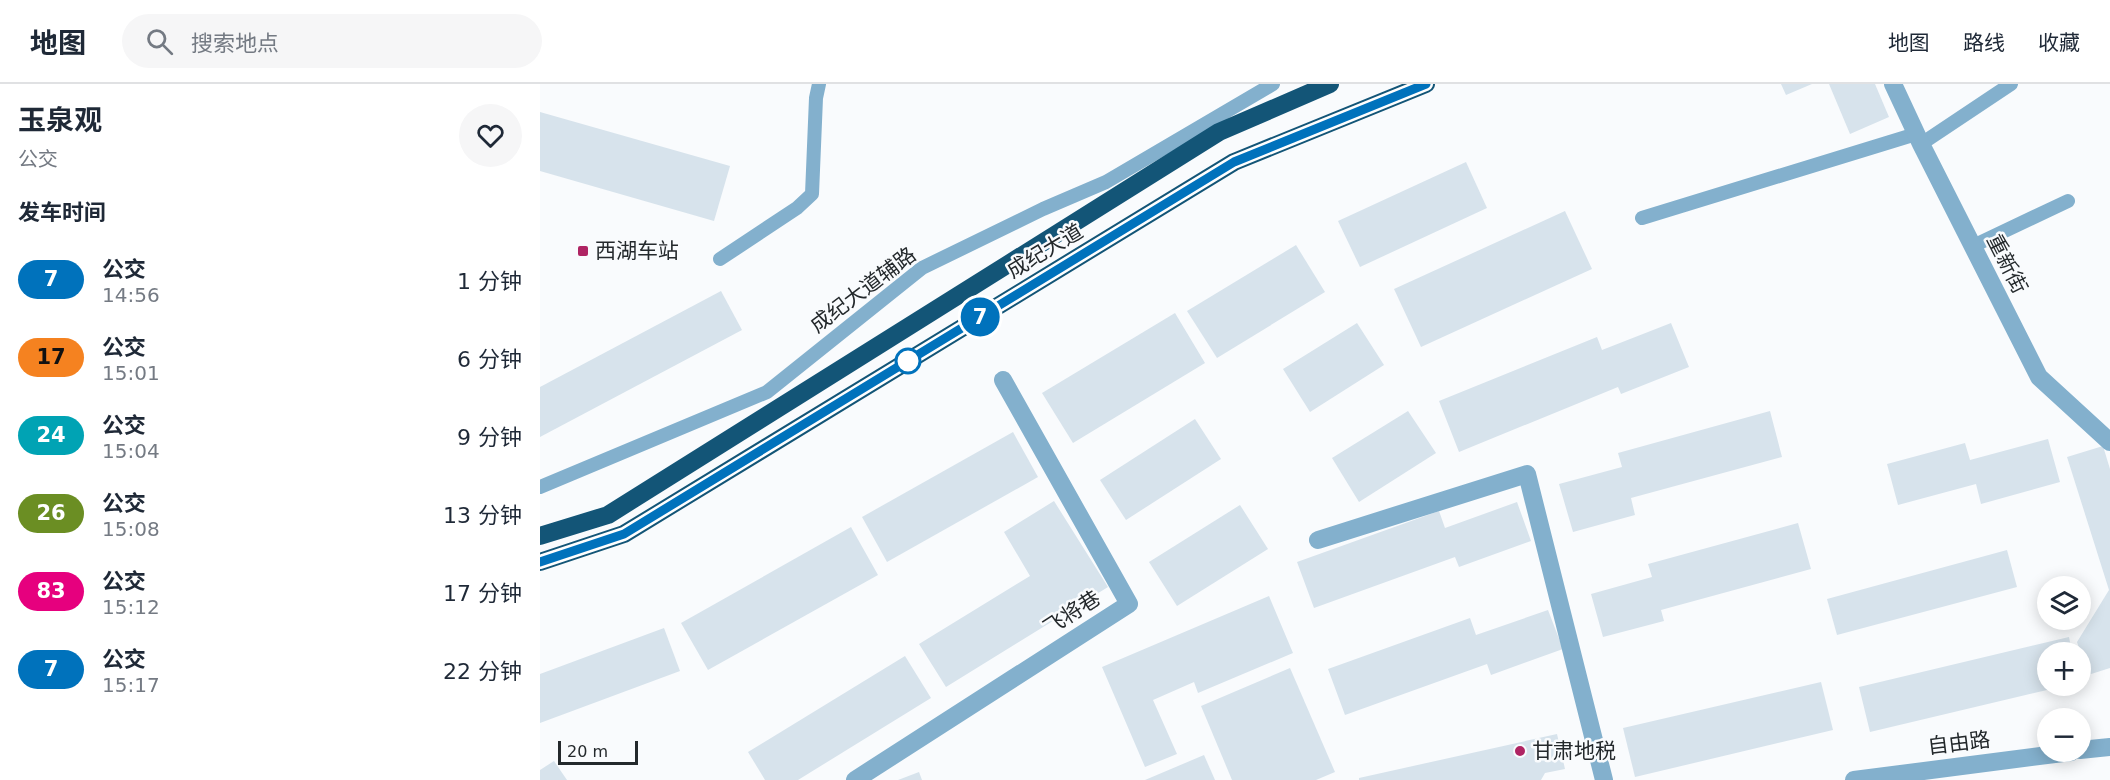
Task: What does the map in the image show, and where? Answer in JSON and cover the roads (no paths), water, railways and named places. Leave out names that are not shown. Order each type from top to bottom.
[{"type":"highway","name":"成纪大道","points":[[540,536],[608,515],[1219,132],[1330,84]]},
{"type":"highway","name":"成纪大道","points":[[540,562],[624,534],[1234,162],[1426,84]]},
{"type":"street","name":"重新街","points":[[1893,84],[1918,139],[2039,377],[2110,442]]},
{"type":"street","name":"飞将巷","points":[[855,780],[1129,604],[1003,380]]},
{"type":"street","points":[[1318,540],[1527,474],[1604,780]]},
{"type":"street","points":[[2091,749],[2110,747]]},
{"type":"street","name":"自由路","points":[[1854,780],[2037,756]]},
{"type":"lane","points":[[720,259],[797,208],[812,194],[816,98],[819,84]]},
{"type":"lane","name":"成纪大道辅路","points":[[540,487],[767,392],[922,268],[1106,182],[1273,84]]},
{"type":"lane","points":[[1641,218],[1918,139],[2011,84]]},
{"type":"lane","points":[[1973,246],[2068,201]]},
{"type":"place","name":"西湖车站","points":[[583,251]]},
{"type":"place","name":"甘肃地税","points":[[1520,751]]}]
